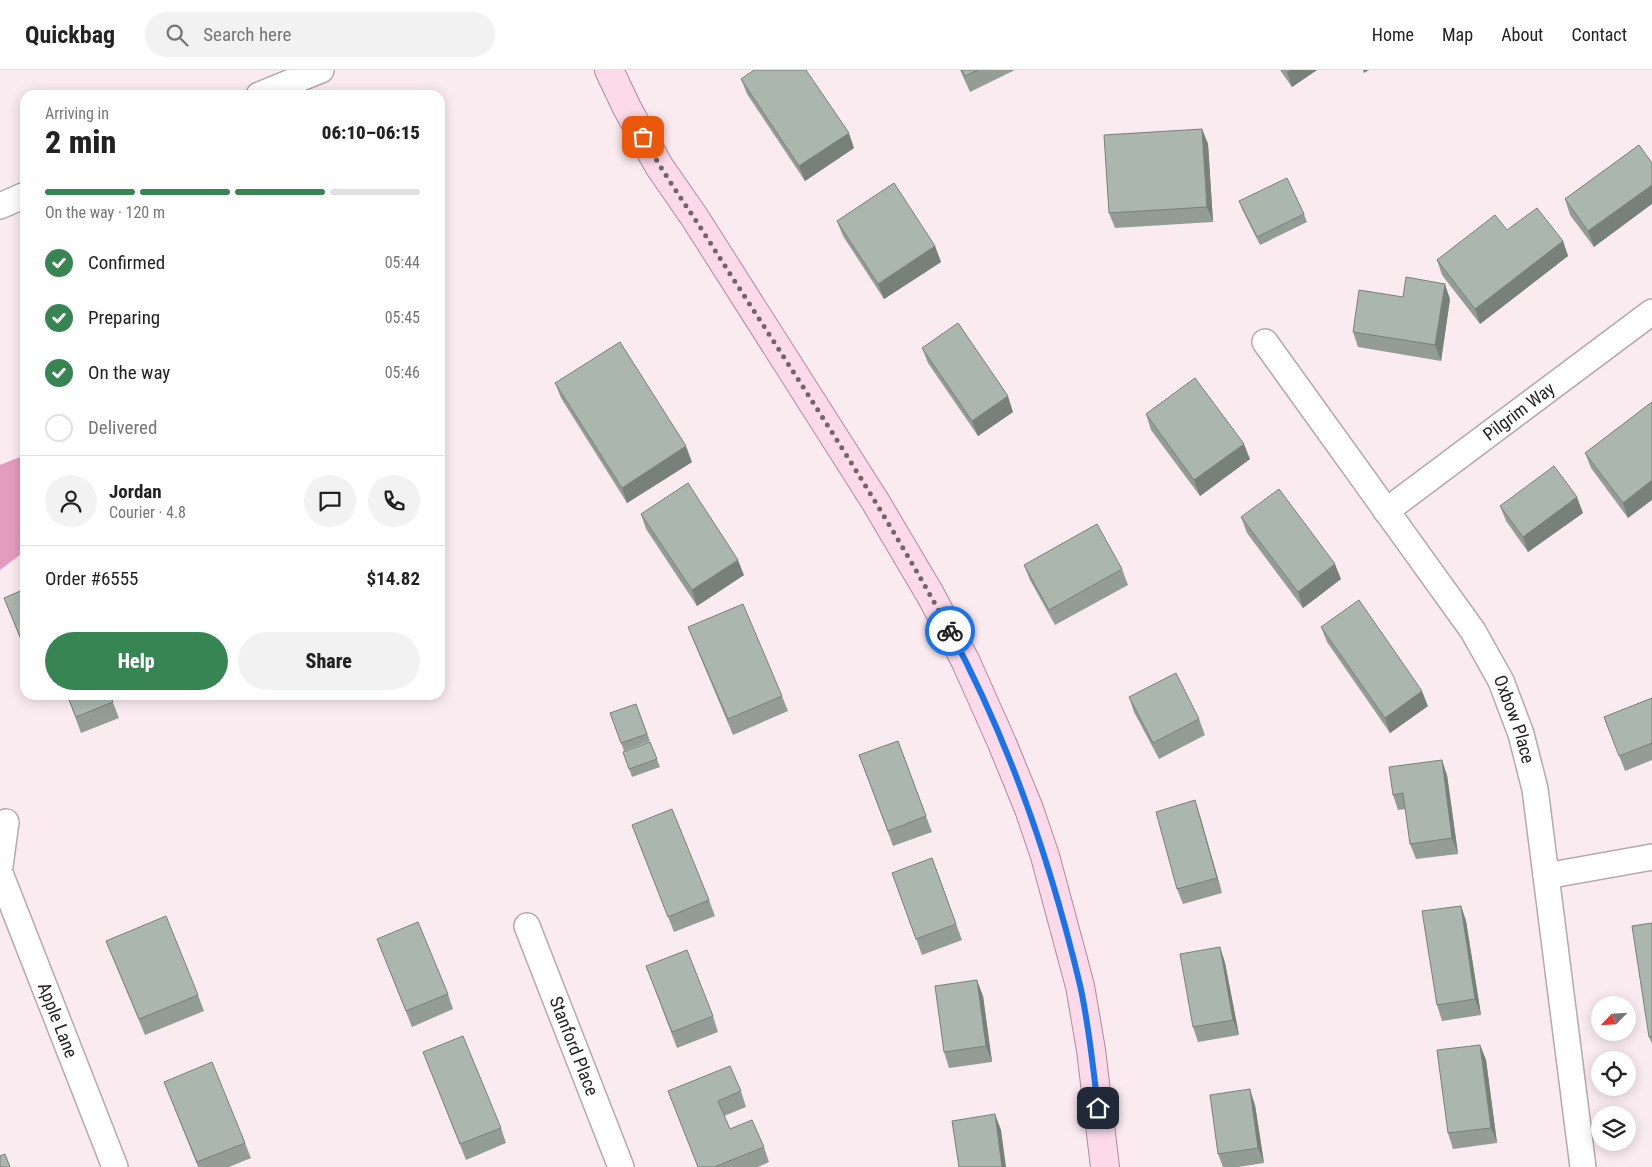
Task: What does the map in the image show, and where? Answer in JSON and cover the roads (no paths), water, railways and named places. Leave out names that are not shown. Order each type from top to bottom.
[{"type":"main road","points":[[609,70],[627,108],[659,166],[695,218],[875,501],[930,594],[965,660],[1029,809],[1047,865],[1080,986],[1091,1050],[1104,1167]]},
{"type":"street","points":[[271,90],[321,70]]},
{"type":"street","points":[[0,206],[20,197]]},
{"type":"street","name":"Pilgrim Way","points":[[1386,511],[1652,312]]},
{"type":"street","name":"Oxbow Place","points":[[1265,342],[1473,631],[1501,681],[1522,734],[1534,789],[1583,1167]]},
{"type":"street","points":[[0,866],[6,822]]},
{"type":"street","points":[[1546,876],[1652,857]]},
{"type":"street","name":"Apple Lane","points":[[0,873],[116,1167]]},
{"type":"street","name":"Stanford Place","points":[[527,926],[620,1167]]}]
